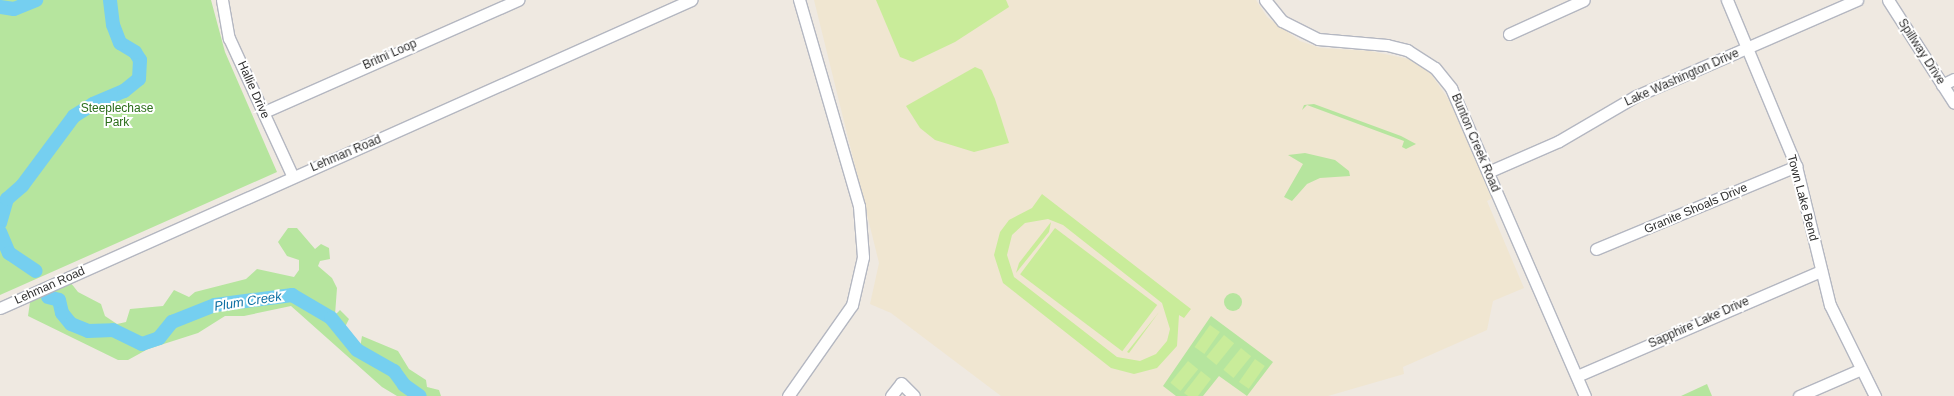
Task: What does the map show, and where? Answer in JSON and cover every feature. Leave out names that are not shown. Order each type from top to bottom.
[{"type":"street","name":"Hallie Drive","points":[[222,0],[229,38],[293,177]]},
{"type":"street","name":"Britni Loop","points":[[264,112],[518,0]]},
{"type":"street","name":"Lehman Road","points":[[0,308],[691,0]]},
{"type":"street","points":[[788,396],[852,305],[863,256],[859,206],[800,0]]},
{"type":"street","name":"Bunton Creek Road","points":[[1264,0],[1282,21],[1318,39],[1382,44],[1407,50],[1435,68],[1451,88],[1585,396]]},
{"type":"street","points":[[1509,34],[1584,0]]},
{"type":"street","name":"Town Lake Bend","points":[[1727,0],[1796,166],[1830,305],[1859,370],[1875,396]]},
{"type":"street","name":"Lake Washington Drive","points":[[1488,172],[1559,141],[1636,96],[1857,0]]},
{"type":"street","name":"Spillway Drive","points":[[1888,0],[1954,103]]},
{"type":"street","points":[[1942,85],[1954,79]]},
{"type":"street","name":"Granite Shoals Drive","points":[[1596,249],[1796,166]]},
{"type":"street","name":"Sapphire Lake Drive","points":[[1577,376],[1822,271]]},
{"type":"street","points":[[1798,396],[1859,370]]},
{"type":"street","points":[[890,396],[901,383],[914,396]]},
{"type":"shaded area","points":[[814,0],[1256,0],[1267,17],[1300,41],[1320,48],[1370,51],[1409,59],[1431,74],[1449,100],[1493,198],[1487,201],[1524,288],[1493,301],[1487,330],[1403,367],[1404,374],[1328,396],[1001,396],[891,313],[870,304],[879,263]]},
{"type":"green space","name":"Steeplechase Park","points":[[0,0],[211,0],[225,52],[277,172],[0,295]]},
{"type":"green space","points":[[876,0],[1006,0],[1009,7],[955,42],[913,62],[900,57]]},
{"type":"green space","points":[[975,67],[982,70],[995,99],[1009,143],[974,152],[935,140],[920,128],[906,106]]},
{"type":"green space","points":[[1314,104],[1401,136],[1416,144],[1406,149],[1402,147],[1404,141],[1307,105],[1302,110],[1304,105]]},
{"type":"green space","points":[[1305,153],[1335,160],[1349,171],[1350,176],[1320,178],[1307,184],[1292,201],[1284,197],[1303,164],[1288,155]]},
{"type":"green space","points":[[1042,194],[1191,309],[1184,318],[1179,315],[1177,346],[1157,368],[1134,374],[1111,368],[1003,283],[994,255],[1000,232],[1009,220],[1032,208]],"holes":[[[1048,219],[1063,225],[1162,303],[1170,329],[1167,341],[1156,354],[1140,361],[1117,357],[1014,277],[1007,255],[1012,235],[1025,223]]]},
{"type":"green space","points":[[1051,222],[1049,232],[1016,273],[1019,263]]},
{"type":"green space","points":[[288,228],[297,228],[315,249],[321,244],[329,248],[330,259],[320,261],[318,266],[332,278],[337,288],[335,315],[340,310],[349,319],[345,327],[350,337],[360,348],[362,336],[398,351],[409,369],[426,380],[427,387],[439,390],[441,396],[397,396],[382,387],[291,306],[244,316],[225,316],[198,333],[148,349],[128,360],[118,360],[28,316],[31,295],[67,278],[78,292],[101,304],[105,316],[117,324],[126,322],[130,309],[163,306],[174,290],[189,297],[195,292],[246,279],[257,269],[294,277],[299,270],[299,260],[287,256],[278,242]]},
{"type":"green space","points":[[1055,228],[1157,305],[1122,351],[1020,274]]},
{"type":"green space","points":[[1233,293],[1239,296],[1242,302],[1239,308],[1233,311],[1227,308],[1224,302],[1227,296]]},
{"type":"green space","points":[[1159,312],[1129,353],[1127,352]]},
{"type":"green space","points":[[1211,316],[1273,362],[1247,396],[1219,376],[1203,396],[1176,396],[1163,386]]},
{"type":"green space","points":[[1210,325],[1220,332],[1204,354],[1195,347]]},
{"type":"green space","points":[[1224,335],[1234,343],[1216,365],[1206,357]]},
{"type":"green space","points":[[1241,348],[1251,356],[1233,378],[1223,370]]},
{"type":"green space","points":[[1255,359],[1265,366],[1249,389],[1239,382]]},
{"type":"green space","points":[[1188,361],[1198,369],[1180,391],[1170,383]]},
{"type":"green space","points":[[1201,371],[1211,379],[1198,396],[1188,396],[1184,393]]},
{"type":"green space","points":[[1707,384],[1712,396],[1681,396]]},
{"type":"waterway","name":"Plum Creek","points":[[0,7],[14,9],[36,0]]},
{"type":"waterway","name":"Plum Creek","points":[[0,223],[7,199],[22,186],[74,116],[93,104],[124,91],[139,79],[140,60],[135,52],[120,43],[113,25],[110,0]]},
{"type":"waterway","name":"Plum Creek","points":[[0,232],[9,253],[36,271]]},
{"type":"waterway","name":"Plum Creek","points":[[48,297],[59,300],[62,313],[71,324],[88,331],[113,330],[142,344],[159,338],[172,322],[215,305],[292,295],[331,318],[357,350],[394,371],[404,385],[420,396]]}]
